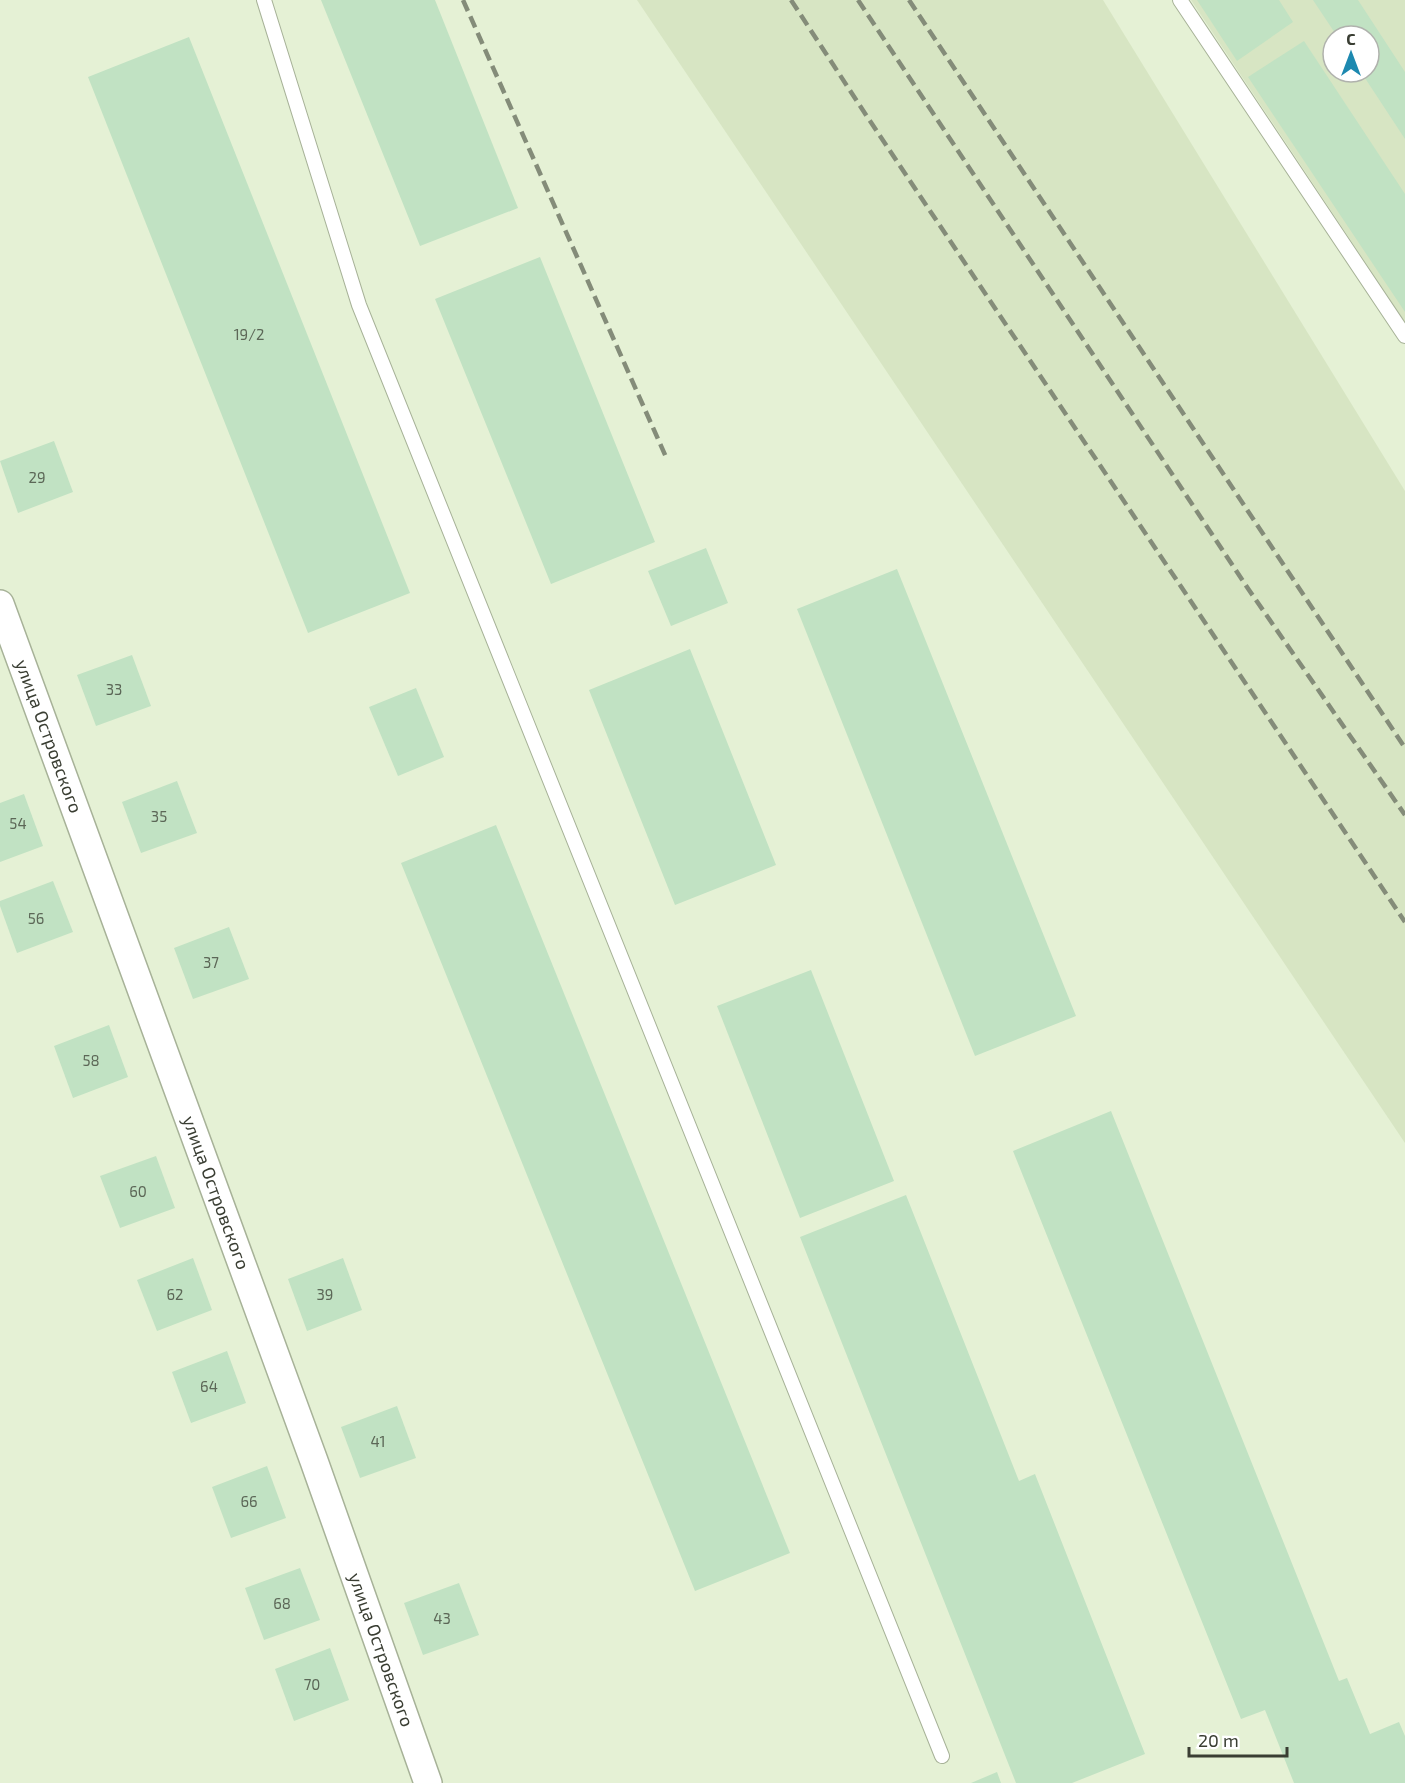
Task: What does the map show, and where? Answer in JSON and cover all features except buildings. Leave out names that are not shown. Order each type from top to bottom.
[{"type":"street","name":"улица Островского","points":[[0,604],[314,1461],[428,1783]]},
{"type":"lane","points":[[264,0],[360,305],[942,1756]]},
{"type":"lane","points":[[1180,0],[1405,336]]},
{"type":"shaded area","points":[[637,0],[1103,0],[1405,491],[1405,1143]]},
{"type":"shaded area","points":[[1191,0],[1405,0],[1405,322]]},
{"type":"railway","points":[[463,0],[666,457]]},
{"type":"railway","points":[[791,0],[1405,922]]},
{"type":"railway","points":[[858,0],[1249,590],[1405,815]]},
{"type":"railway","points":[[909,0],[1405,748]]}]
